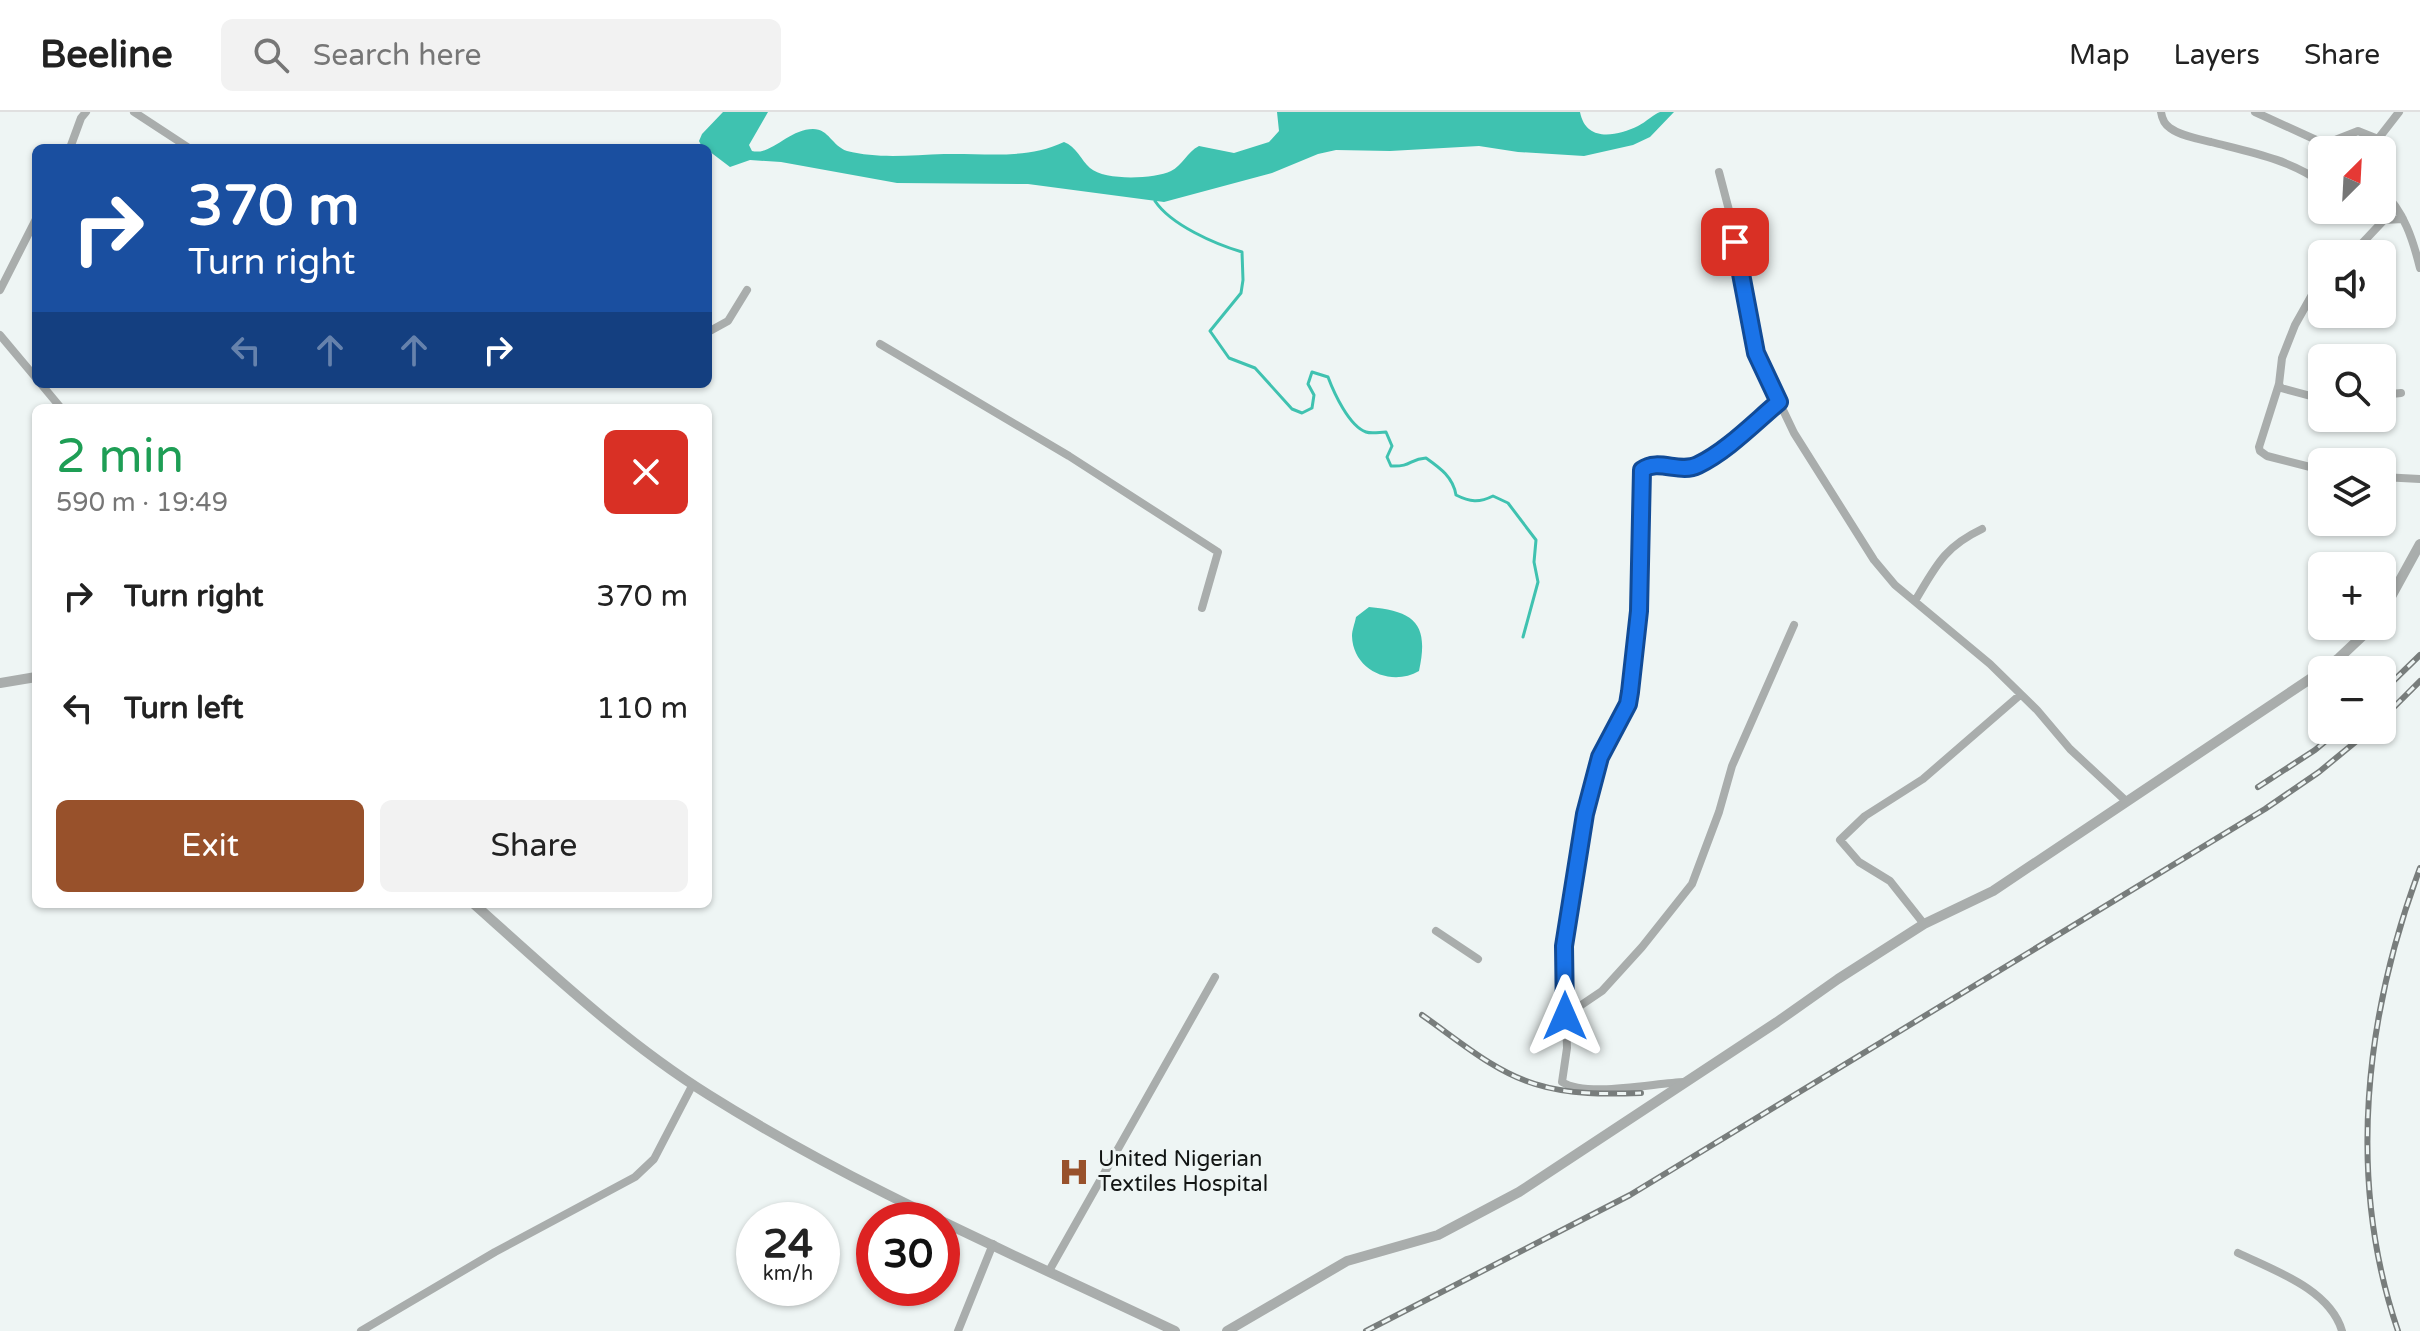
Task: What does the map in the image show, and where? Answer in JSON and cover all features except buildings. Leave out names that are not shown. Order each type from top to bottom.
[{"type":"street","points":[[71,144],[86,112]]},
{"type":"street","points":[[134,112],[183,144]]},
{"type":"street","points":[[2161,112],[2163,121],[2171,129],[2275,159],[2308,172]]},
{"type":"street","points":[[2255,112],[2308,136]]},
{"type":"street","points":[[2380,136],[2399,112]]},
{"type":"street","points":[[2345,136],[2358,131],[2370,136]]},
{"type":"street","points":[[1719,172],[1756,353],[1818,472],[1874,560],[1895,585],[1970,646],[2070,749],[2126,801]]},
{"type":"street","points":[[2396,207],[2412,239],[2420,268]]},
{"type":"street","points":[[2396,219],[2403,219]]},
{"type":"street","points":[[2365,240],[2380,224]]},
{"type":"street","points":[[0,290],[32,227]]},
{"type":"street","points":[[712,330],[728,321],[747,290]]},
{"type":"street","points":[[2308,302],[2282,358],[2279,384],[2260,451],[2267,456],[2308,466]]},
{"type":"street","points":[[0,335],[32,373]]},
{"type":"street","points":[[880,344],[1069,456],[1218,552],[1202,608]]},
{"type":"street","points":[[2279,384],[2281,388],[2308,395]]},
{"type":"street","points":[[44,388],[58,404]]},
{"type":"street","points":[[2396,394],[2401,393]]},
{"type":"street","points":[[1685,1082],[1652,1083],[1629,1088],[1570,1087],[1562,1082],[1567,1048],[1564,946],[1585,814],[1600,757],[1628,704],[1630,692],[1639,611],[1642,470],[1650,465],[1697,466],[1779,402]]},
{"type":"street","points":[[2396,478],[2420,479]]},
{"type":"street","points":[[1915,601],[1939,560],[1959,540],[1982,529]]},
{"type":"street","points":[[2396,588],[2420,544]]},
{"type":"street","points":[[1565,1016],[1602,991],[1692,884],[1719,812],[1732,766],[1794,625]]},
{"type":"street","points":[[2341,656],[2358,640]]},
{"type":"street","points":[[0,683],[32,678]]},
{"type":"street","points":[[1227,1331],[1347,1261],[1438,1235],[1519,1192],[1924,924],[1993,891],[2308,679]]},
{"type":"street","points":[[1924,924],[1890,881],[1859,862],[1840,840],[1865,816],[1923,779],[2020,695]]},
{"type":"street","points":[[479,908],[633,1040],[693,1084],[839,1171],[1175,1331]]},
{"type":"street","points":[[1436,931],[1478,959]]},
{"type":"street","points":[[1049,1271],[1215,977]]},
{"type":"street","points":[[361,1331],[495,1252],[635,1177],[654,1159],[693,1084]]},
{"type":"street","points":[[958,1331],[993,1244]]},
{"type":"street","points":[[2238,1253],[2295,1282],[2318,1298],[2333,1312],[2342,1331]]},
{"type":"shaded area","points":[[723,112],[768,112],[749,145],[752,151],[766,150],[796,133],[813,129],[823,132],[847,151],[883,156],[1020,153],[1050,148],[1064,142],[1097,172],[1130,177],[1171,171],[1199,146],[1234,153],[1269,142],[1279,131],[1277,112],[1580,112],[1589,129],[1595,133],[1612,134],[1630,130],[1660,112],[1674,112],[1650,137],[1633,145],[1584,156],[1479,146],[1390,151],[1336,150],[1272,173],[1164,202],[1028,184],[897,183],[781,162],[750,160],[730,167],[712,153],[712,144],[700,144],[702,134]]},
{"type":"shaded area","points":[[1369,607],[1398,612],[1415,623],[1422,642],[1419,671],[1408,676],[1386,676],[1367,667],[1359,658],[1352,631],[1356,617]]},
{"type":"waterway","points":[[1155,201],[1182,226],[1242,252],[1241,293],[1210,331],[1229,358],[1255,368],[1292,409],[1302,413],[1312,408],[1314,395],[1308,384],[1312,372],[1328,377],[1338,400],[1360,429],[1373,433],[1386,432],[1392,446],[1387,457],[1391,466],[1426,458],[1449,478],[1456,495],[1474,501],[1493,496],[1508,503],[1536,540],[1534,562],[1538,582],[1523,637]]},
{"type":"railway","points":[[2396,678],[2420,655]]},
{"type":"railway","points":[[2396,705],[2420,681]]},
{"type":"railway","points":[[2258,787],[2322,744]]},
{"type":"railway","points":[[1366,1331],[1630,1195],[2265,809],[2353,744]]},
{"type":"railway","points":[[2398,1331],[2382,1273],[2372,1215],[2368,1156],[2369,1098],[2375,1039],[2386,981],[2420,868]]},
{"type":"railway","points":[[1422,1015],[1490,1063],[1535,1084],[1575,1092],[1641,1093]]},
{"type":"place","name":"United Nigerian Textiles Hospital","points":[[1074,1172]]},
{"type":"route","points":[[1565,1016],[1564,946],[1585,814],[1600,757],[1628,704],[1630,692],[1639,611],[1642,470],[1650,465],[1697,466],[1779,402],[1756,353],[1735,242]]}]
